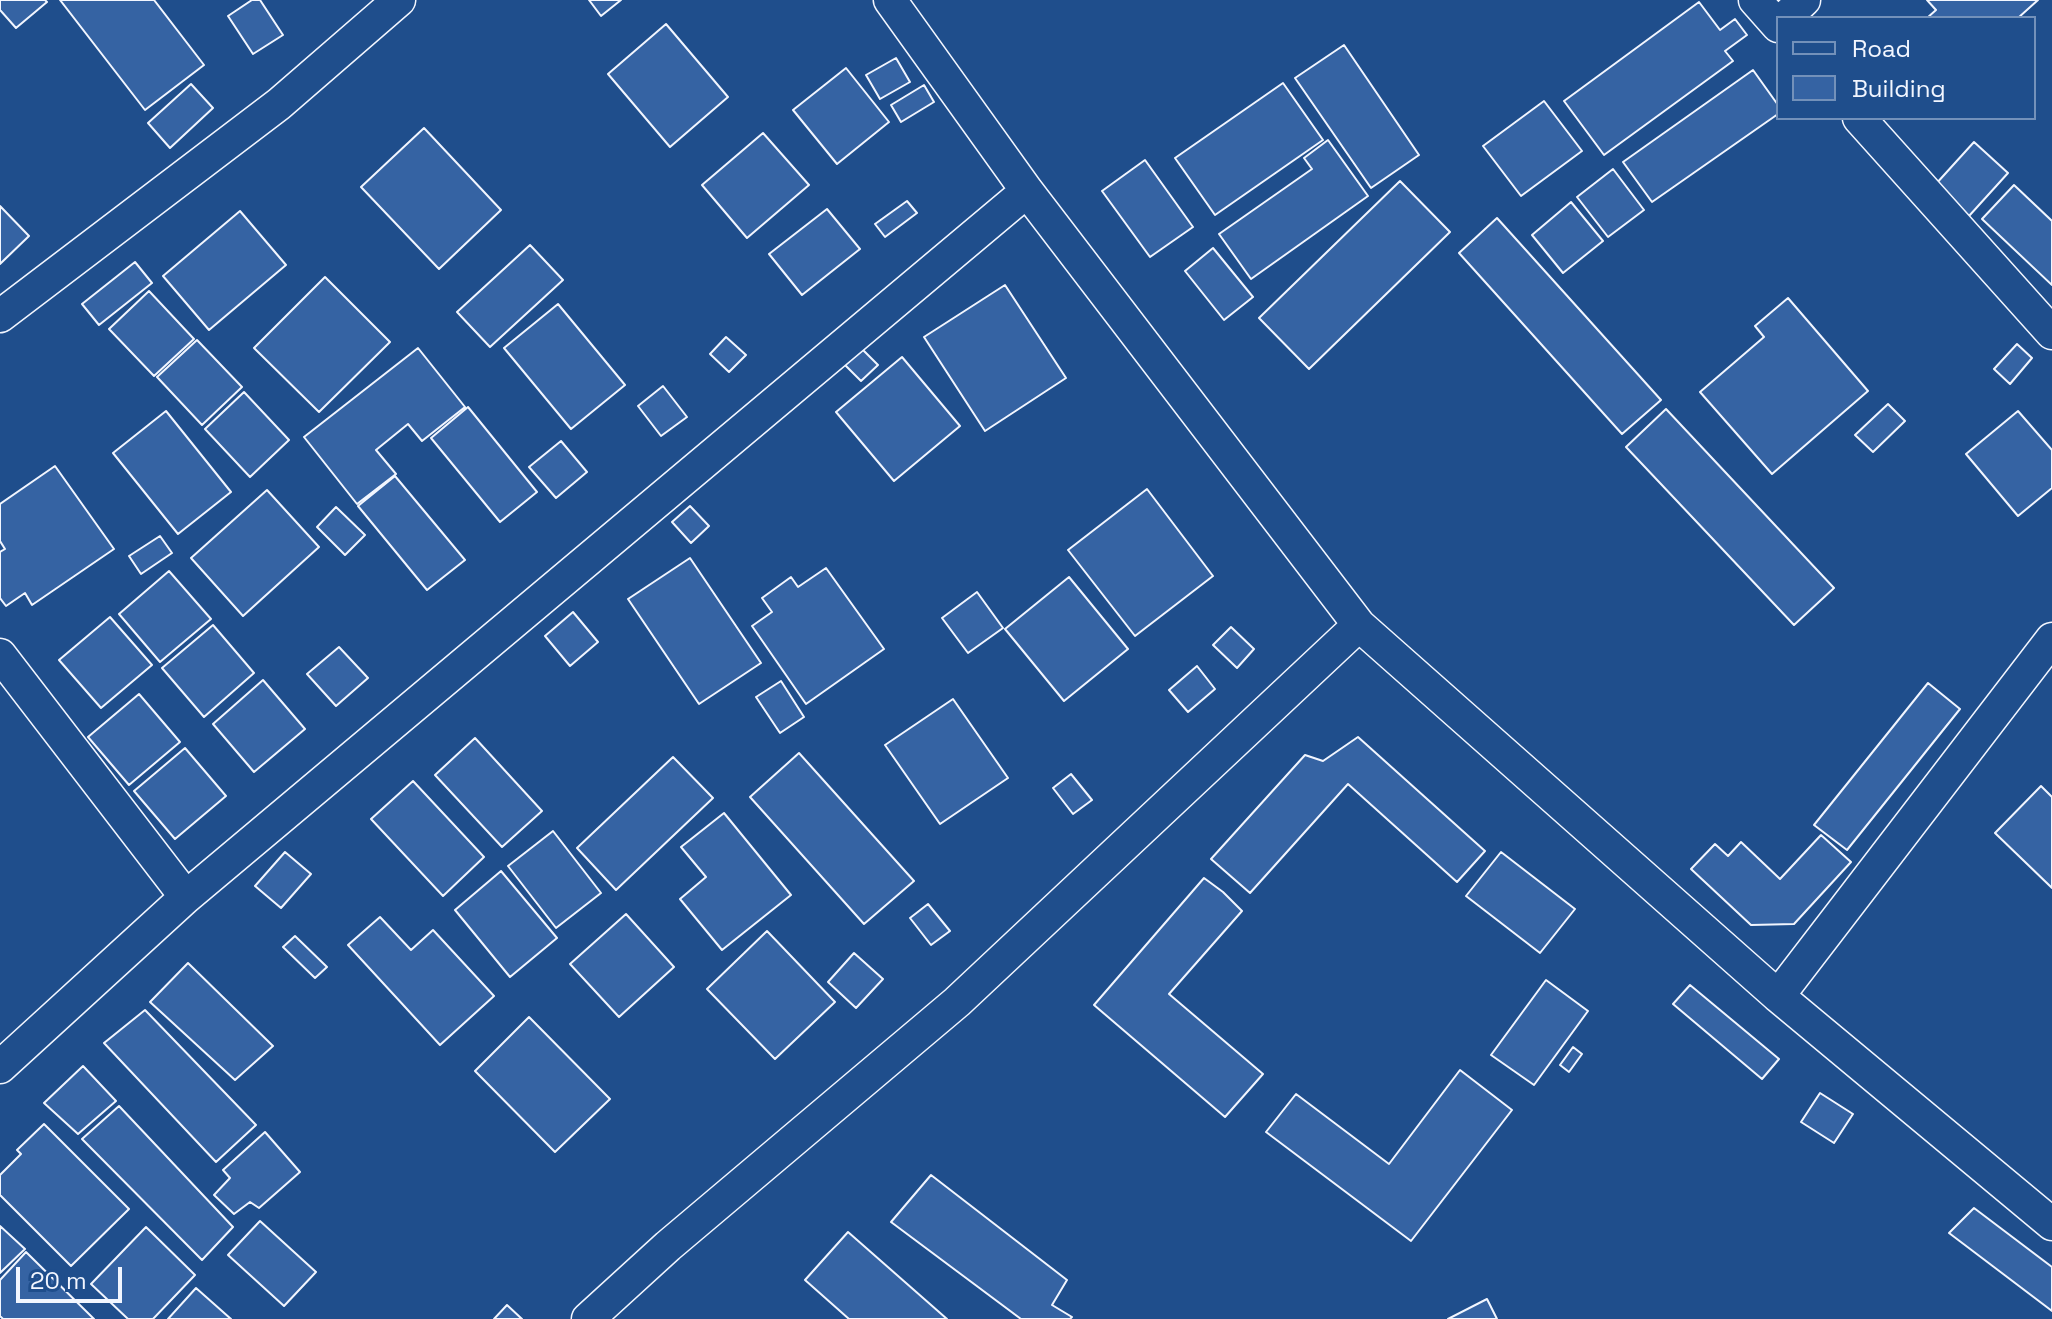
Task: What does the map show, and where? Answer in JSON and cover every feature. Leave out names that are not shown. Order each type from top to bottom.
[{"type":"street","points":[[0,316],[279,104],[399,0]]},
{"type":"street","points":[[890,0],[1027,191],[1359,625],[1778,996],[2052,1224]]},
{"type":"street","points":[[1755,0],[1776,23]]},
{"type":"street","points":[[1787,16],[1804,0]]},
{"type":"street","points":[[1861,120],[2052,333]]},
{"type":"street","points":[[0,1067],[186,897],[1027,191]]},
{"type":"street","points":[[588,1319],[668,1246],[957,1002],[1359,625]]},
{"type":"street","points":[[1778,996],[2052,639]]},
{"type":"street","points":[[0,655],[186,897]]},
{"type":"building","points":[[0,0],[47,2],[16,28],[0,10]]},
{"type":"building","points":[[60,0],[154,0],[204,65],[145,110]]},
{"type":"building","points":[[252,0],[260,0],[283,35],[253,54],[228,16]]},
{"type":"building","points":[[589,0],[621,0],[601,16]]},
{"type":"building","points":[[1927,0],[2038,0],[2020,16],[1929,16],[1936,10]]},
{"type":"building","points":[[1699,2],[1720,30],[1735,19],[1747,35],[1725,51],[1733,61],[1604,155],[1564,101]]},
{"type":"building","points":[[666,24],[728,97],[670,147],[608,74]]},
{"type":"building","points":[[1344,45],[1419,155],[1371,188],[1295,78]]},
{"type":"building","points":[[896,58],[910,82],[880,99],[866,75]]},
{"type":"building","points":[[846,68],[889,122],[837,164],[793,110]]},
{"type":"building","points":[[1753,70],[1776,102],[1776,115],[1652,202],[1623,162]]},
{"type":"building","points":[[1283,83],[1323,140],[1215,215],[1175,158]]},
{"type":"building","points":[[191,84],[213,108],[170,148],[148,123]]},
{"type":"building","points":[[924,85],[934,102],[901,122],[891,105]]},
{"type":"building","points":[[1544,101],[1582,151],[1521,196],[1483,146]]},
{"type":"building","points":[[424,128],[501,210],[439,269],[361,187]]},
{"type":"building","points":[[763,133],[809,185],[747,238],[702,185]]},
{"type":"building","points":[[1328,140],[1368,196],[1251,279],[1219,234],[1312,169],[1304,158]]},
{"type":"building","points":[[1974,142],[2008,173],[1969,216],[1935,185]]},
{"type":"building","points":[[1145,160],[1193,227],[1150,257],[1102,191]]},
{"type":"building","points":[[1613,169],[1644,210],[1608,237],[1577,197]]},
{"type":"building","points":[[1400,181],[1450,232],[1309,369],[1259,318]]},
{"type":"building","points":[[2014,185],[2052,221],[2052,285],[1982,219]]},
{"type":"building","points":[[907,201],[917,213],[885,237],[875,224]]},
{"type":"building","points":[[1571,202],[1603,241],[1563,273],[1532,235]]},
{"type":"building","points":[[0,206],[29,236],[0,264]]},
{"type":"building","points":[[827,209],[860,249],[802,295],[769,254]]},
{"type":"building","points":[[240,211],[286,265],[209,330],[163,276]]},
{"type":"building","points":[[1497,218],[1661,400],[1622,434],[1459,253]]},
{"type":"building","points":[[530,245],[563,280],[490,347],[457,312]]},
{"type":"building","points":[[1213,248],[1253,297],[1224,320],[1185,271]]},
{"type":"building","points":[[135,262],[152,283],[99,325],[82,304]]},
{"type":"building","points":[[325,277],[390,342],[319,412],[254,348]]},
{"type":"building","points":[[1005,285],[1066,378],[985,431],[924,337]]},
{"type":"building","points":[[149,291],[194,339],[154,376],[109,329]]},
{"type":"building","points":[[1788,298],[1868,391],[1772,474],[1700,392],[1764,337],[1755,326]]},
{"type":"building","points":[[558,304],[625,385],[571,429],[504,348]]},
{"type":"building","points":[[726,337],[746,355],[729,372],[710,354]]},
{"type":"building","points":[[197,340],[242,387],[202,425],[157,377]]},
{"type":"building","points":[[2017,344],[2032,358],[2010,384],[1994,369]]},
{"type":"building","points":[[858,345],[878,365],[861,381],[842,362]]},
{"type":"building","points":[[418,348],[465,407],[422,441],[408,424],[376,450],[396,474],[357,504],[304,437]]},
{"type":"building","points":[[902,357],[960,426],[894,481],[836,412]]},
{"type":"building","points":[[663,386],[687,417],[661,436],[638,406]]},
{"type":"building","points":[[244,392],[289,440],[250,477],[205,429]]},
{"type":"building","points":[[1888,404],[1905,421],[1873,452],[1855,435]]},
{"type":"building","points":[[468,407],[537,492],[500,522],[431,438]]},
{"type":"building","points":[[1666,409],[1834,588],[1794,625],[1626,447]]},
{"type":"building","points":[[166,411],[231,492],[178,534],[113,453]]},
{"type":"building","points":[[2018,411],[2052,450],[2052,488],[2018,516],[1966,454]]},
{"type":"building","points":[[561,441],[587,472],[556,498],[529,467]]},
{"type":"building","points":[[55,466],[114,549],[32,605],[25,593],[6,606],[0,598],[0,552],[5,549],[0,541],[0,504]]},
{"type":"building","points":[[395,476],[465,560],[427,590],[358,506]]},
{"type":"building","points":[[1147,489],[1213,576],[1135,636],[1068,550]]},
{"type":"building","points":[[267,490],[319,547],[243,616],[191,558]]},
{"type":"building","points":[[690,506],[709,526],[691,543],[672,522]]},
{"type":"building","points":[[336,507],[365,535],[345,555],[317,527]]},
{"type":"building","points":[[160,536],[172,553],[141,574],[129,556]]},
{"type":"building","points":[[690,558],[761,663],[699,704],[628,599]]},
{"type":"building","points":[[826,568],[884,649],[806,704],[752,626],[772,612],[762,598],[791,577],[798,587]]},
{"type":"building","points":[[169,571],[211,619],[160,662],[119,614]]},
{"type":"building","points":[[1069,577],[1128,649],[1064,701],[1005,629]]},
{"type":"building","points":[[977,592],[1003,628],[968,653],[942,618]]},
{"type":"building","points":[[573,612],[598,642],[570,666],[545,636]]},
{"type":"building","points":[[110,617],[152,665],[101,708],[59,660]]},
{"type":"building","points":[[213,625],[254,673],[204,717],[162,668]]},
{"type":"building","points":[[1231,627],[1254,649],[1237,668],[1213,645]]},
{"type":"building","points":[[339,647],[368,678],[336,706],[307,674]]},
{"type":"building","points":[[1197,666],[1215,689],[1188,712],[1169,690]]},
{"type":"building","points":[[263,680],[305,729],[254,772],[213,724]]},
{"type":"building","points":[[781,681],[804,717],[780,733],[756,697]]},
{"type":"building","points":[[1928,683],[1960,709],[1847,850],[1814,825]]},
{"type":"building","points":[[139,694],[180,742],[129,785],[88,737]]},
{"type":"building","points":[[953,699],[1008,778],[940,824],[885,745]]},
{"type":"building","points":[[1358,737],[1485,851],[1457,882],[1348,784],[1250,893],[1211,859],[1305,755],[1323,761]]},
{"type":"building","points":[[475,738],[542,811],[502,847],[435,775]]},
{"type":"building","points":[[185,748],[226,796],[175,839],[134,791]]},
{"type":"building","points":[[799,753],[914,881],[864,924],[750,797]]},
{"type":"building","points":[[673,757],[713,798],[616,890],[577,848]]},
{"type":"building","points":[[1071,774],[1092,800],[1073,814],[1053,788]]},
{"type":"building","points":[[413,781],[484,857],[443,896],[371,819]]},
{"type":"building","points":[[2041,786],[2052,797],[2052,888],[1995,833]]},
{"type":"building","points":[[724,813],[791,895],[722,950],[680,899],[706,877],[681,847]]},
{"type":"building","points":[[553,831],[601,893],[556,928],[508,866]]},
{"type":"building","points":[[1821,835],[1851,862],[1794,924],[1751,925],[1691,869],[1715,844],[1728,856],[1741,842],[1780,879]]},
{"type":"building","points":[[285,852],[311,874],[281,908],[255,886]]},
{"type":"building","points":[[1501,852],[1575,909],[1540,953],[1466,896]]},
{"type":"building","points":[[501,871],[557,938],[510,977],[455,910]]},
{"type":"building","points":[[1204,878],[1242,911],[1169,994],[1263,1074],[1225,1117],[1094,1005]]},
{"type":"building","points":[[928,904],[950,931],[931,945],[910,918]]},
{"type":"building","points":[[626,914],[674,967],[619,1017],[570,964]]},
{"type":"building","points":[[380,917],[411,950],[433,930],[494,996],[440,1045],[348,945]]},
{"type":"building","points":[[767,931],[835,1002],[775,1059],[707,989]]},
{"type":"building","points":[[295,936],[327,967],[315,978],[283,947]]},
{"type":"building","points":[[854,953],[883,979],[856,1008],[828,982]]},
{"type":"building","points":[[188,963],[273,1046],[235,1080],[150,1002]]},
{"type":"building","points":[[1546,980],[1588,1011],[1534,1085],[1491,1055]]},
{"type":"building","points":[[1690,985],[1779,1059],[1762,1079],[1673,1004]]},
{"type":"building","points":[[145,1010],[256,1125],[216,1162],[104,1043]]},
{"type":"building","points":[[529,1017],[610,1099],[555,1152],[475,1071]]},
{"type":"building","points":[[1573,1047],[1582,1054],[1569,1072],[1560,1065]]},
{"type":"building","points":[[83,1066],[116,1101],[78,1134],[44,1103]]},
{"type":"building","points":[[1460,1070],[1512,1110],[1411,1241],[1266,1132],[1296,1094],[1389,1164]]},
{"type":"building","points":[[1820,1093],[1853,1114],[1834,1143],[1801,1122]]},
{"type":"building","points":[[119,1106],[233,1227],[202,1260],[82,1139]]},
{"type":"building","points":[[44,1124],[129,1209],[71,1266],[0,1195],[0,1175],[21,1154],[17,1150]]},
{"type":"building","points":[[265,1132],[300,1172],[259,1208],[250,1202],[234,1214],[214,1195],[230,1178],[223,1170]]},
{"type":"building","points":[[931,1175],[1067,1280],[1052,1305],[1072,1317],[1070,1319],[1021,1319],[891,1222]]},
{"type":"building","points":[[1974,1208],[2052,1267],[2052,1311],[1949,1233]]},
{"type":"building","points":[[260,1221],[316,1272],[284,1306],[228,1255]]},
{"type":"building","points":[[0,1226],[25,1249],[0,1273]]},
{"type":"building","points":[[146,1227],[195,1275],[153,1319],[128,1319],[91,1284]]},
{"type":"building","points":[[848,1232],[947,1319],[849,1319],[805,1280]]},
{"type":"building","points":[[26,1252],[94,1319],[3,1319],[0,1316],[0,1280]]},
{"type":"building","points":[[196,1288],[231,1319],[168,1319]]},
{"type":"building","points":[[1487,1299],[1497,1319],[1448,1319]]},
{"type":"building","points":[[507,1305],[522,1319],[494,1319]]}]
